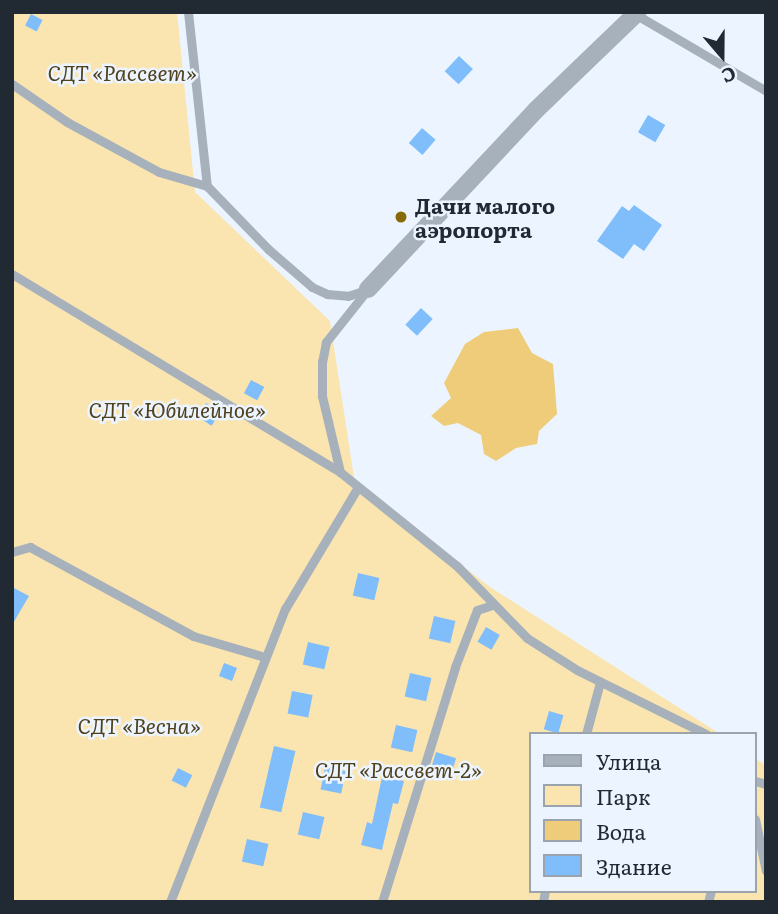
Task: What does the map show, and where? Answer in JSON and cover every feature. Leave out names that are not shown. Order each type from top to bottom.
[{"type":"street","points":[[368,289],[536,110],[636,13]]},
{"type":"lane","points":[[188,12],[207,186]]},
{"type":"lane","points":[[636,13],[766,91]]},
{"type":"lane","points":[[12,84],[67,122],[159,172],[207,186],[268,249],[312,287],[327,294],[348,296],[368,289]]},
{"type":"lane","points":[[12,274],[340,472],[457,566],[527,638],[600,682],[702,732]]},
{"type":"lane","points":[[340,472],[322,396],[322,362],[326,342],[368,289]]},
{"type":"lane","points":[[170,902],[285,609],[358,487]]},
{"type":"lane","points":[[12,552],[30,547],[192,636],[265,657]]},
{"type":"lane","points":[[382,902],[455,667],[477,610],[492,605]]},
{"type":"lane","points":[[587,732],[600,682]]},
{"type":"lane","points":[[757,829],[766,872]]},
{"type":"green space","points":[[12,12],[177,12],[195,192],[330,321],[355,484],[490,587],[717,732],[530,732],[530,893],[757,893],[757,759],[766,766],[766,902],[12,902]]},
{"type":"water","points":[[518,328],[532,353],[553,364],[557,414],[539,431],[537,444],[516,448],[496,461],[484,454],[481,435],[458,423],[444,426],[431,416],[451,398],[444,383],[465,344],[484,332]]},
{"type":"building","points":[[31,14],[43,20],[37,31],[25,26]]},
{"type":"building","points":[[459,56],[473,69],[459,84],[445,71]]},
{"type":"building","points":[[648,115],[665,125],[655,142],[638,132]]},
{"type":"building","points":[[422,128],[436,140],[422,155],[409,143]]},
{"type":"building","points":[[634,205],[662,225],[644,251],[634,244],[623,259],[597,241],[622,206],[629,211]]},
{"type":"building","points":[[421,308],[433,319],[417,336],[405,325]]},
{"type":"building","points":[[251,380],[264,387],[257,400],[244,393]]},
{"type":"building","points":[[206,403],[220,412],[212,426],[197,416]]},
{"type":"building","points":[[358,573],[379,578],[374,600],[353,595]]},
{"type":"building","points":[[12,587],[29,596],[12,625]]},
{"type":"building","points":[[434,616],[455,621],[450,643],[429,638]]},
{"type":"building","points":[[486,627],[500,635],[491,650],[478,642]]},
{"type":"building","points":[[308,642],[329,647],[324,669],[303,664]]},
{"type":"building","points":[[224,663],[237,668],[232,681],[219,676]]},
{"type":"building","points":[[410,673],[431,678],[426,701],[405,696]]},
{"type":"building","points":[[292,691],[313,695],[308,718],[288,714]]},
{"type":"building","points":[[549,711],[563,715],[559,732],[544,729]]},
{"type":"building","points":[[396,725],[417,730],[412,752],[391,747]]},
{"type":"building","points":[[274,746],[295,751],[281,812],[260,807]]},
{"type":"building","points":[[436,752],[456,758],[450,778],[430,772]]},
{"type":"building","points":[[325,767],[346,771],[341,794],[321,790]]},
{"type":"building","points":[[178,768],[192,775],[186,788],[172,780]]},
{"type":"building","points":[[382,777],[404,781],[398,804],[393,803],[382,850],[361,845],[367,822],[372,824]]},
{"type":"building","points":[[303,812],[324,817],[319,839],[298,834]]},
{"type":"building","points":[[247,839],[268,844],[263,866],[242,861]]},
{"type":"place","name":"Дачи малого аэропорта","points":[[401,217]]},
{"type":"park label","name":"СДТ «Рассвет»","points":[[122,72]]},
{"type":"park label","name":"СДТ «Юбилейное»","points":[[177,409]]},
{"type":"park label","name":"СДТ «Весна»","points":[[139,725]]},
{"type":"park label","name":"СДТ «Рассвет-2»","points":[[398,769]]}]
